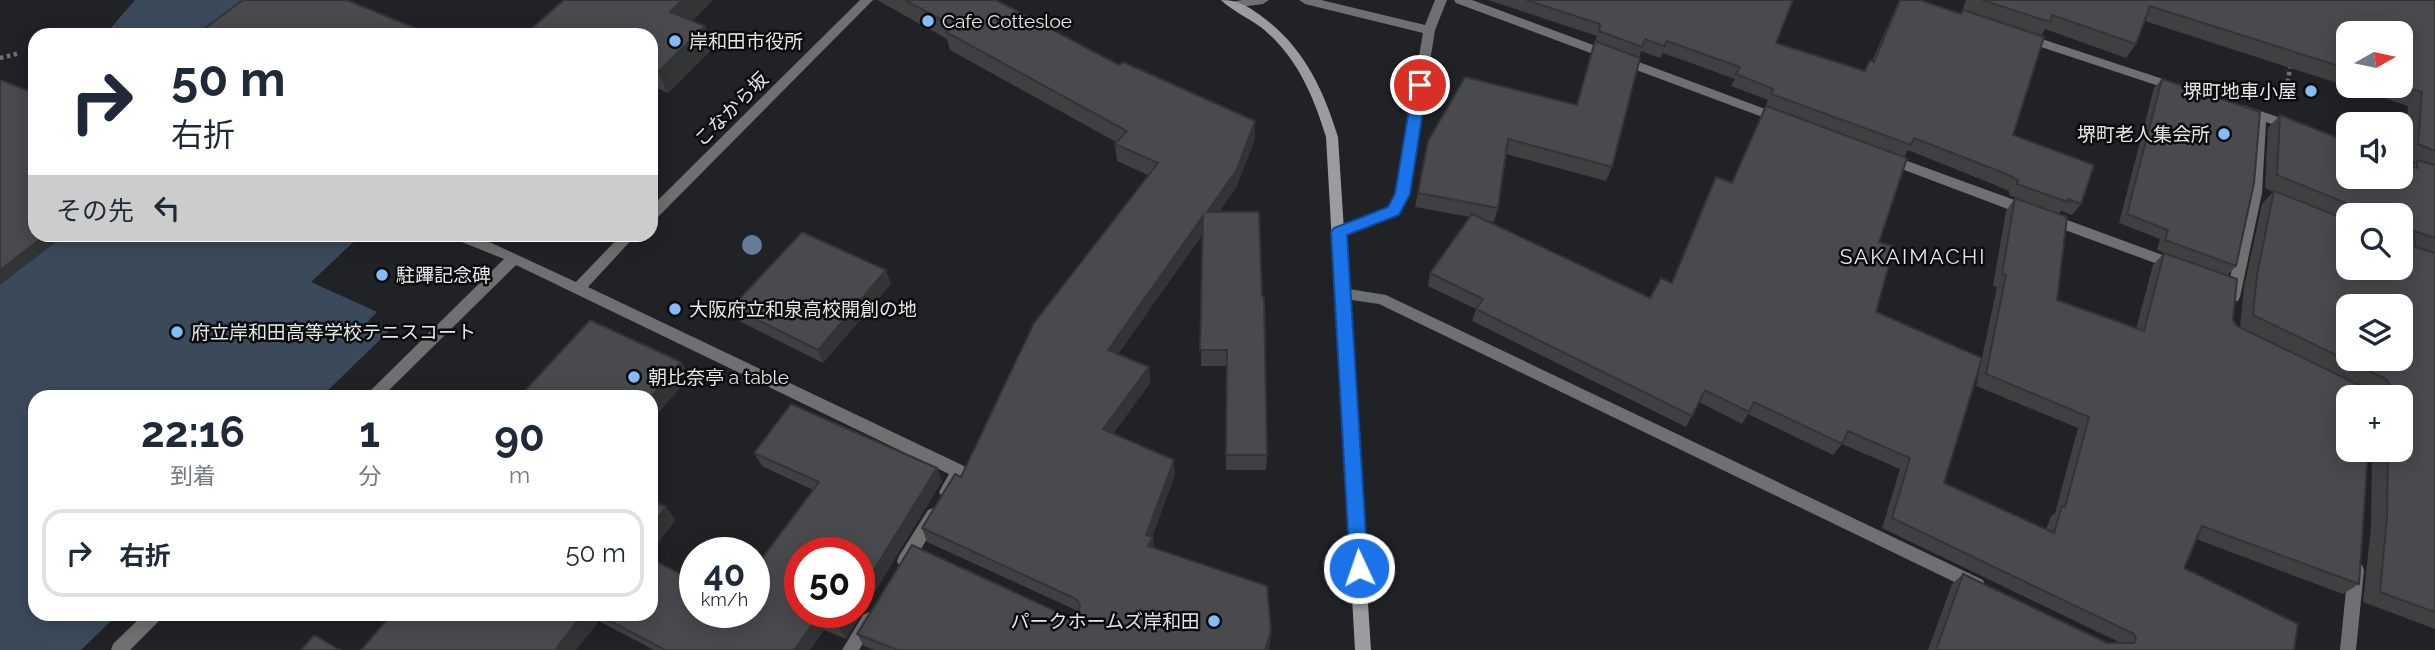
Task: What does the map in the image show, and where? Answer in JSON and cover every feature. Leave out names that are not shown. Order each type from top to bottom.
[{"type":"main road","points":[[1232,2],[1274,32],[1303,62],[1321,99],[1332,137],[1363,650]]},
{"type":"street","name":"こなから坂","points":[[658,208],[867,0]]},
{"type":"street","points":[[1232,2],[1263,0]]},
{"type":"street","points":[[1305,0],[1429,30]]},
{"type":"street","points":[[1339,232],[1394,211],[1402,194],[1429,30],[1441,0]]},
{"type":"street","points":[[1460,0],[1788,122]]},
{"type":"street","points":[[2016,34],[2195,94]]},
{"type":"street","points":[[2234,107],[2303,131]]},
{"type":"street","points":[[2232,310],[2228,285],[2261,195],[2260,116]]},
{"type":"street","points":[[1880,156],[2182,268]]},
{"type":"street","points":[[476,242],[959,471],[894,578]]},
{"type":"street","points":[[578,289],[623,242]]},
{"type":"street","points":[[380,390],[514,258]]},
{"type":"street","points":[[1343,294],[1381,299],[1986,590]]},
{"type":"street","points":[[2348,650],[2357,555]]},
{"type":"street","points":[[119,650],[148,621]]},
{"type":"street","points":[[850,650],[864,628]]},
{"type":"path","points":[[0,58],[20,53]]},
{"type":"path","points":[[2281,123],[2291,59]]},
{"type":"shaded area","points":[[135,0],[277,0],[241,28],[111,28]]},
{"type":"shaded area","name":"府立岸和田高等学校テニスコート","points":[[0,182],[28,224],[28,242],[354,242],[311,282],[377,312],[368,321],[389,331],[328,390],[28,390],[28,621],[111,621],[81,650],[0,650]]},
{"type":"building","points":[[243,0],[347,0],[415,28],[205,28]]},
{"type":"building","points":[[564,0],[682,0],[670,12],[705,26],[658,72],[658,28],[532,28]]},
{"type":"building","points":[[905,0],[996,0],[1119,65],[1123,62],[1255,121],[1236,171],[1207,212],[1259,212],[1264,296],[1267,455],[1226,455],[1227,350],[1200,350],[1203,216],[1108,350],[1149,367],[1103,429],[1174,460],[1146,535],[1153,537],[1148,546],[1267,586],[1271,631],[1265,650],[898,650],[857,634],[861,628],[875,628],[875,605],[912,545],[1068,617],[1078,612],[1080,605],[1076,599],[922,528],[955,474],[961,477],[1034,323],[1158,163],[1115,144],[1127,131],[946,32],[953,26]]},
{"type":"building","points":[[1526,0],[1793,0],[1776,43],[1865,71],[1870,60],[1874,62],[1900,0],[1920,0],[1961,14],[1963,10],[2044,37],[2013,135],[2094,165],[2081,204],[2068,199],[2068,202],[2017,184],[2018,180],[2004,173],[1914,138],[1911,145],[1771,94],[1773,89],[1736,74],[1740,67],[1667,41],[1664,46],[1645,39],[1642,47],[1599,31],[1600,24]]},
{"type":"building","points":[[1982,0],[2435,0],[2435,151],[2418,144],[2422,92],[2413,89],[2413,21],[2336,21],[2336,65],[2150,6],[2136,44],[2052,15],[2050,22]]},
{"type":"building","points":[[1595,41],[1640,58],[1612,167],[1508,139],[1498,208],[1418,193],[1428,141],[1465,77],[1577,105]]},
{"type":"building","points":[[2162,79],[2260,112],[2254,183],[2236,266],[2165,240],[2168,230],[2127,214]]},
{"type":"building","points":[[0,80],[28,90],[28,242],[37,242],[0,270]]},
{"type":"building","points":[[1766,106],[1907,158],[1879,242],[1894,247],[1876,312],[1982,358],[1944,483],[2054,533],[2062,506],[2065,507],[2089,417],[1986,374],[2006,275],[2002,274],[2015,198],[2067,217],[2057,300],[2144,331],[2164,253],[2237,279],[2233,320],[2237,326],[2359,385],[2336,385],[2336,462],[2367,462],[2359,584],[2202,526],[2184,568],[2298,624],[2294,650],[1936,650],[1963,574],[2107,643],[2134,643],[2136,640],[2134,634],[1892,518],[1910,458],[1848,431],[1842,444],[1754,402],[1749,412],[1705,390],[1692,416],[1476,309],[1483,299],[1430,273],[1472,214],[1650,298],[1661,278],[1672,283],[1716,177],[1732,183]]},
{"type":"building","points":[[2280,115],[2336,137],[2336,189],[2413,189],[2413,166],[2417,168],[2417,160],[2435,165],[2435,238],[2414,231],[2415,247],[2435,253],[2435,612],[2380,592],[2387,517],[2388,462],[2413,462],[2413,385],[2389,385],[2386,379],[2369,371],[2413,371],[2413,294],[2336,294],[2336,355],[2253,315],[2257,275],[2274,191],[2336,215],[2336,280],[2413,280],[2413,203],[2346,203],[2277,175]]},
{"type":"building","points":[[802,232],[886,270],[818,350],[732,307]]},
{"type":"building","points":[[590,320],[681,362],[657,390],[525,390]]},
{"type":"building","points":[[791,404],[937,468],[875,568],[875,537],[784,537],[784,628],[810,628],[794,650],[665,650],[610,621],[658,621],[658,562],[679,573],[679,628],[770,628],[770,548],[819,482],[754,453]]},
{"type":"building","points":[[658,503],[666,507],[658,518]]},
{"type":"building","points":[[386,621],[578,621],[555,650],[361,650]]},
{"type":"building","points":[[314,635],[340,650],[301,650]]},
{"type":"place","name":"Cafe Cottesloe","points":[[928,21]]},
{"type":"place","name":"岸和田市役所","points":[[675,41]]},
{"type":"place","name":"堺町地車小屋","points":[[2311,91]]},
{"type":"place","name":"堺町老人集会所","points":[[2224,134]]},
{"type":"place","name":"駐蹕記念碑","points":[[382,275]]},
{"type":"place","name":"大阪府立和泉高校開創の地","points":[[675,309]]},
{"type":"place","name":"府立岸和田高等学校テニスコート","points":[[177,332]]},
{"type":"place","name":"朝比奈亭 a table","points":[[634,377]]},
{"type":"place","name":"パークホームズ岸和田","points":[[1214,621]]},
{"type":"district","name":"SAKAIMACHI","points":[[1913,257]]},
{"type":"route","points":[[1359,568],[1339,232],[1394,211],[1402,194],[1420,85]]}]
